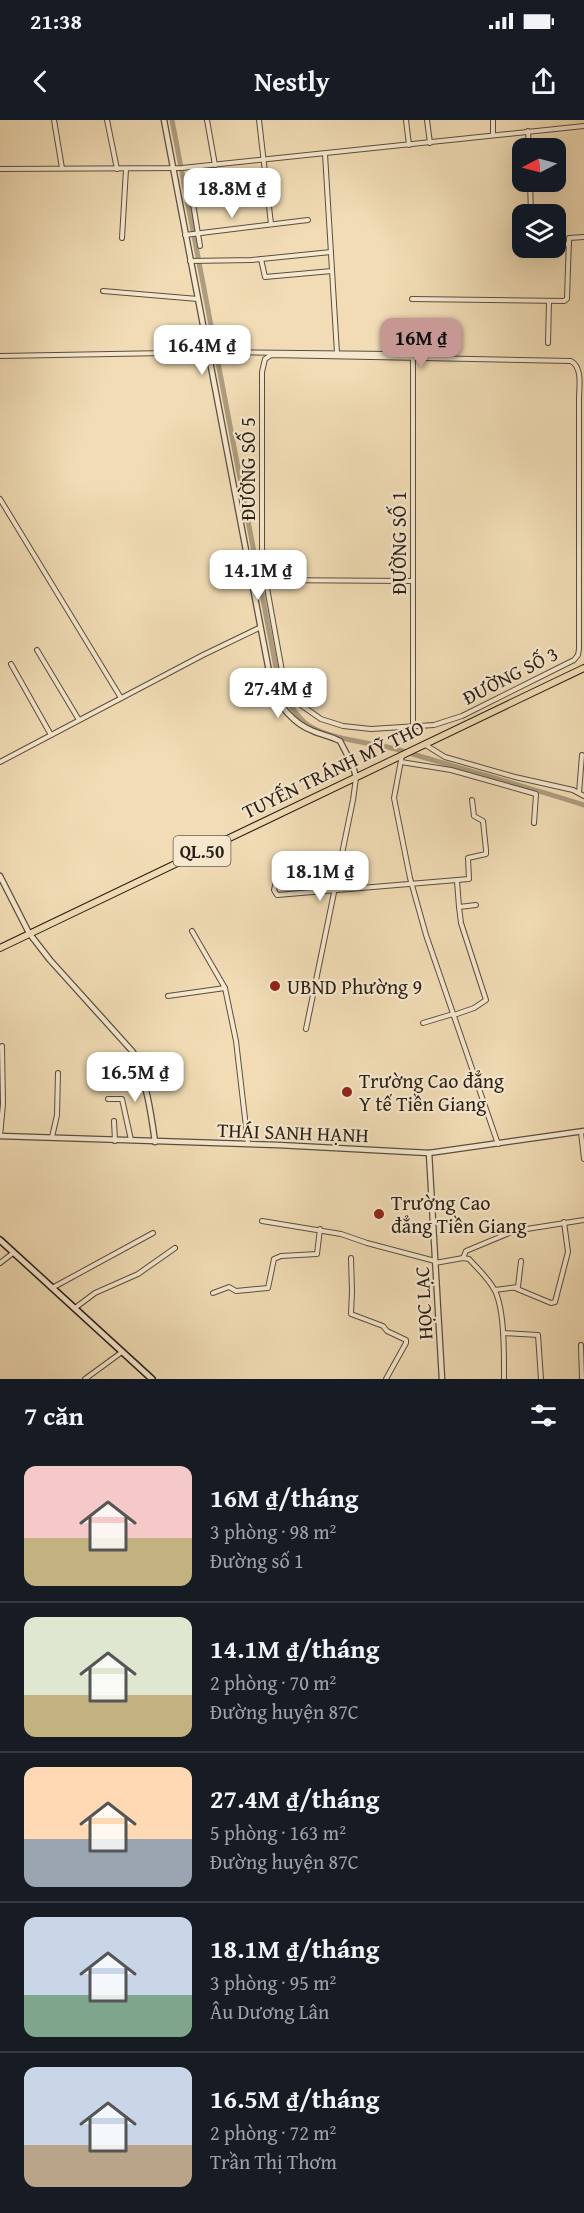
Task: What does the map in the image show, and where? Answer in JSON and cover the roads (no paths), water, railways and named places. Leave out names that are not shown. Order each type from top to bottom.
[{"type":"highway","name":"TUYẾN TRÁNH MỸ THO","points":[[0,948],[402,757],[465,723],[584,668]]},
{"type":"main road","points":[[0,1240],[152,1379]]},
{"type":"street","points":[[54,120],[62,168]]},
{"type":"street","points":[[107,120],[117,169]]},
{"type":"street","points":[[164,120],[177,168],[198,300],[213,352],[259,628],[272,687],[278,702],[305,728],[340,741],[356,777],[306,1029]]},
{"type":"street","points":[[207,120],[215,165]]},
{"type":"street","points":[[259,120],[271,224]]},
{"type":"street","points":[[406,120],[409,145]]},
{"type":"street","points":[[427,120],[430,140]]},
{"type":"street","points":[[493,120],[493,135]]},
{"type":"street","points":[[0,169],[177,168],[409,145],[430,140],[584,126]]},
{"type":"street","points":[[528,131],[528,138]]},
{"type":"street","points":[[325,154],[337,353]]},
{"type":"street","points":[[122,238],[126,169]]},
{"type":"street","points":[[200,246],[196,233],[190,185],[248,180]]},
{"type":"street","points":[[187,235],[308,220]]},
{"type":"street","points":[[412,299],[562,302],[567,299],[568,244],[571,237],[584,237]]},
{"type":"street","points":[[193,261],[261,259],[331,252]]},
{"type":"street","points":[[261,259],[265,277],[332,271]]},
{"type":"street","points":[[102,291],[198,300]]},
{"type":"street","points":[[548,343],[549,301]]},
{"type":"street","points":[[0,356],[213,352],[395,354],[395,348]]},
{"type":"street","name":"ĐƯỜNG SỐ 5","points":[[413,357],[271,356],[265,359],[262,372],[261,542],[284,682],[298,703],[321,719],[343,726],[371,729],[413,728]]},
{"type":"street","name":"ĐƯỜNG SỐ 3","points":[[413,357],[571,361],[575,363],[579,371],[582,400],[578,655],[574,660],[462,716],[444,723],[413,728]]},
{"type":"street","name":"ĐƯỜNG SỐ 1","points":[[413,357],[413,728]]},
{"type":"street","points":[[0,499],[121,698]]},
{"type":"street","points":[[578,578],[584,578]]},
{"type":"street","points":[[266,580],[413,581]]},
{"type":"street","points":[[0,762],[259,628]]},
{"type":"street","points":[[38,650],[79,720]]},
{"type":"street","points":[[11,664],[51,735]]},
{"type":"street","points":[[551,672],[555,681]]},
{"type":"street","points":[[462,716],[465,723]]},
{"type":"street","points":[[423,744],[446,757],[515,777],[573,790],[584,796]]},
{"type":"street","points":[[579,793],[582,755]]},
{"type":"street","points":[[498,1144],[421,918],[412,885],[394,798],[402,757],[536,794],[534,823]]},
{"type":"street","points":[[278,873],[274,887],[277,895],[469,879],[469,857],[486,854],[483,821],[474,816],[472,800]]},
{"type":"street","points":[[0,876],[29,933],[50,960],[133,1052],[151,1113],[155,1142]]},
{"type":"street","points":[[423,1023],[474,1008],[485,1002],[486,998],[460,923],[457,881]]},
{"type":"street","points":[[459,907],[476,905]]},
{"type":"street","points":[[192,931],[225,988],[236,1041],[248,1144]]},
{"type":"street","points":[[168,996],[225,988]]},
{"type":"street","points":[[0,1136],[3,1104],[2,1046]]},
{"type":"street","points":[[52,1137],[57,1114],[58,1073]]},
{"type":"street","points":[[108,1099],[122,1099],[131,1141]]},
{"type":"street","points":[[114,1121],[115,1141]]},
{"type":"street","points":[[582,1131],[584,1159]]},
{"type":"street","name":"THÁI SANH HẠNH","points":[[0,1136],[248,1144],[429,1153],[582,1131]]},
{"type":"street","name":"HỌC LẠC","points":[[429,1153],[442,1379]]},
{"type":"street","points":[[463,1258],[466,1251],[514,1231],[584,1220]]},
{"type":"street","points":[[262,1221],[320,1229],[435,1262],[470,1259],[495,1290],[498,1299],[503,1333],[504,1379]]},
{"type":"street","points":[[495,1290],[515,1288],[551,1303],[555,1302],[568,1252],[564,1222]]},
{"type":"street","points":[[213,1293],[229,1287],[236,1291],[268,1288],[276,1257],[317,1254],[320,1229]]},
{"type":"street","points":[[52,1288],[153,1233]]},
{"type":"street","points":[[75,1308],[95,1293],[138,1274],[157,1258],[175,1248]]},
{"type":"street","points":[[0,1263],[13,1252]]},
{"type":"street","points":[[351,1258],[351,1314],[383,1326],[387,1331],[406,1340],[386,1379]]},
{"type":"street","points":[[515,1288],[518,1287],[521,1262]]},
{"type":"street","points":[[503,1333],[538,1335],[541,1379]]},
{"type":"street","points":[[581,1346],[582,1379]]},
{"type":"street","points":[[85,1379],[122,1352]]},
{"type":"waterway","points":[[172,120],[280,689],[300,718],[317,730],[350,740],[396,749],[584,805]]},
{"type":"place","name":"UBND Phường 9","points":[[275,986]]},
{"type":"place","name":"Trường Cao đẳng Y tế Tiền Giang","points":[[347,1092]]},
{"type":"place","name":"Trường Cao đẳng Tiền Giang","points":[[379,1214]]}]
